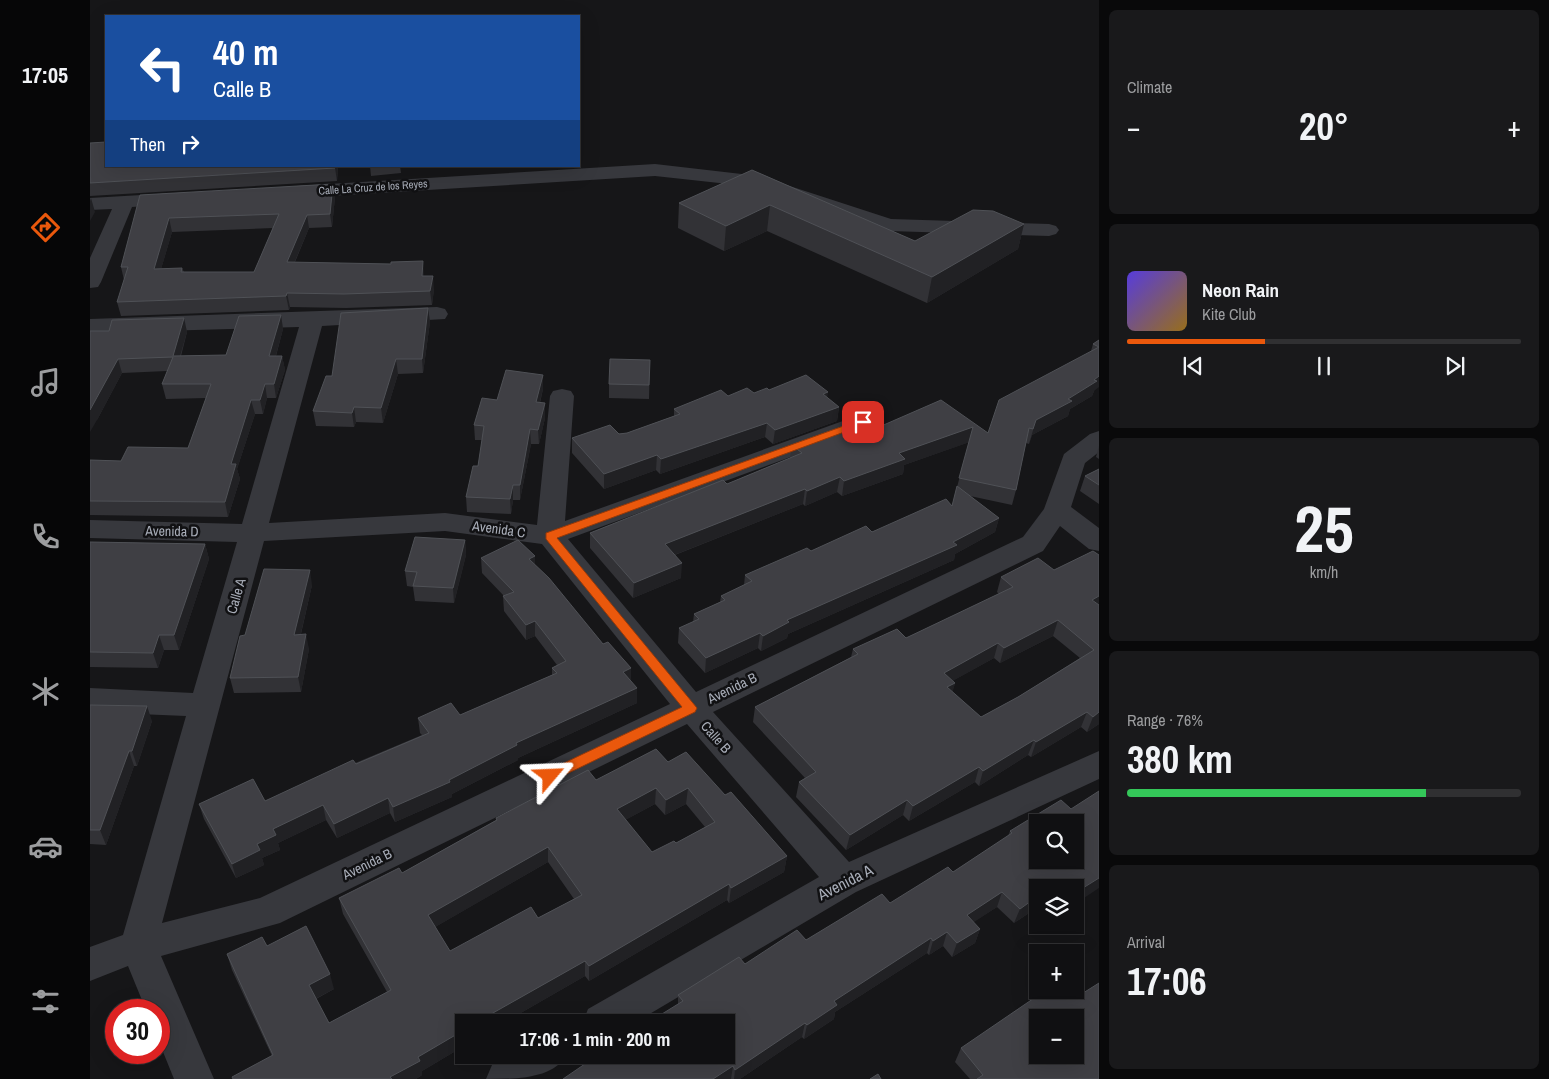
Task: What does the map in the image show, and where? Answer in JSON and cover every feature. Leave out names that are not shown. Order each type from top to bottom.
[{"type":"street","name":"Calle La Cruz de los Reyes","points":[[282,193],[655,170],[759,182],[889,224],[1049,230]]},
{"type":"street","points":[[90,204],[193,198]]},
{"type":"street","points":[[90,282],[124,203]]},
{"type":"street","points":[[90,326],[312,320],[437,314]]},
{"type":"street","name":"Calle A","points":[[138,946],[312,320]]},
{"type":"street","points":[[550,536],[562,396]]},
{"type":"street","name":"Avenida C","points":[[253,532],[445,522],[550,536],[863,422]]},
{"type":"street","name":"Avenida B","points":[[90,964],[138,946],[267,912],[1033,544],[1057,510],[1073,460],[1099,439]]},
{"type":"street","points":[[1057,510],[1099,542]]},
{"type":"street","name":"Avenida D","points":[[90,529],[253,532]]},
{"type":"street","name":"Calle B","points":[[550,536],[691,708],[844,881]]},
{"type":"street","points":[[90,700],[205,705]]},
{"type":"street","name":"Avenida A","points":[[616,1014],[844,881],[1099,764]]},
{"type":"street","points":[[138,946],[194,1079]]},
{"type":"street","points":[[506,1079],[532,1064]]},
{"type":"building","points":[[105,142],[105,167],[335,168],[90,183],[90,143]]},
{"type":"building","points":[[752,170],[915,241],[973,210],[993,211],[1024,224],[932,277],[770,205],[726,226],[679,203]]},
{"type":"building","points":[[333,184],[330,214],[307,215],[287,262],[391,264],[391,262],[423,261],[422,276],[433,276],[430,291],[344,294],[287,293],[286,296],[117,302],[128,267],[121,267],[140,195]],"holes":[[[279,214],[254,272],[181,272],[182,268],[154,269],[169,218]]]},
{"type":"building","points":[[428,308],[422,359],[396,359],[381,408],[354,407],[352,413],[313,411],[326,376],[332,376],[341,313]]},
{"type":"building","points":[[281,315],[269,356],[282,356],[274,384],[265,384],[260,400],[251,400],[231,464],[236,464],[225,502],[90,501],[90,460],[121,461],[128,447],[188,448],[211,384],[162,384],[173,357],[118,359],[90,410],[90,331],[109,331],[112,320],[184,318],[173,356],[226,355],[239,316]]},
{"type":"building","points":[[1099,340],[1099,347],[1093,344]]},
{"type":"building","points":[[1099,347],[1099,376],[1094,380],[1097,381],[1068,399],[1072,401],[1036,420],[1033,429],[1029,428],[1016,490],[959,478],[973,427],[899,453],[905,459],[844,481],[840,477],[807,491],[805,489],[665,544],[682,563],[634,583],[590,533],[723,480],[727,484],[802,453],[792,445],[858,421],[865,426],[875,423],[879,427],[941,400],[988,433],[999,400]]},
{"type":"building","points":[[610,359],[650,360],[649,385],[609,384]]},
{"type":"building","points":[[506,370],[543,375],[536,402],[545,403],[538,430],[530,429],[520,485],[513,485],[510,499],[466,497],[473,466],[478,466],[484,426],[474,425],[482,398],[497,400]]},
{"type":"building","points":[[806,375],[828,392],[823,394],[839,407],[775,430],[767,423],[661,459],[657,455],[604,474],[572,438],[610,425],[619,434],[627,433],[680,414],[674,409],[721,390],[728,396],[747,388],[754,393],[767,388],[769,390]]},
{"type":"building","points":[[1099,469],[1099,485],[1085,476]]},
{"type":"building","points":[[957,486],[999,518],[953,542],[957,545],[787,620],[789,622],[763,636],[760,633],[706,658],[679,628],[699,619],[694,614],[725,600],[721,596],[752,581],[745,575],[807,548],[811,551],[866,526],[872,532],[946,499],[952,506]]},
{"type":"building","points":[[415,537],[465,540],[453,588],[413,586],[417,572],[405,571]]},
{"type":"building","points":[[518,540],[535,556],[529,559],[549,578],[603,644],[608,642],[631,668],[623,672],[637,688],[516,743],[517,745],[449,780],[450,782],[393,807],[388,798],[334,824],[323,805],[273,829],[276,835],[257,844],[260,850],[232,864],[199,804],[253,779],[265,801],[353,760],[356,764],[429,733],[418,718],[451,703],[460,715],[557,673],[552,668],[566,661],[535,621],[526,625],[503,596],[514,592],[481,558]]},
{"type":"building","points":[[90,542],[205,544],[174,635],[159,635],[153,653],[90,652]]},
{"type":"building","points":[[1093,551],[1099,555],[1099,596],[1092,600],[1099,605],[1099,712],[1093,717],[1087,712],[1036,742],[1034,740],[983,771],[979,767],[913,806],[907,800],[850,835],[799,782],[816,772],[755,707],[858,654],[853,649],[897,629],[906,638],[1013,587],[1001,577],[1038,558],[1054,570]],"holes":[[[1058,620],[1094,650],[1018,697],[981,717],[947,687],[955,683],[944,673],[998,643],[1004,648]]]},
{"type":"building","points":[[264,569],[310,570],[294,635],[306,634],[298,677],[230,678],[240,636],[245,635]]},
{"type":"building","points":[[90,705],[147,706],[132,751],[129,751],[100,830],[90,830]]},
{"type":"building","points":[[656,749],[668,762],[686,752],[725,795],[731,792],[787,856],[731,888],[729,884],[589,966],[585,961],[491,1014],[455,1014],[455,1035],[418,1057],[420,1061],[390,1077],[392,1079],[233,1079],[232,1077],[273,1055],[227,954],[262,937],[267,946],[306,926],[330,974],[309,985],[329,1023],[391,990],[339,898],[399,868],[402,873],[497,820],[496,818],[588,770],[596,780]],"holes":[[[656,788],[666,800],[688,788],[715,822],[676,843],[674,841],[652,852],[617,809]],[[548,847],[582,895],[538,918],[531,907],[450,951],[428,915]]]},
{"type":"building","points":[[1099,791],[1099,878],[1084,887],[1084,879],[1029,879],[1029,902],[1020,909],[1002,892],[967,915],[980,929],[957,943],[947,932],[933,941],[931,938],[834,1001],[837,1005],[807,1025],[805,1023],[735,1070],[733,1066],[713,1079],[563,1079],[585,1064],[735,1064],[735,1014],[662,1014],[683,1001],[678,995],[739,957],[745,964],[797,930],[806,940],[882,894],[890,903],[948,867],[953,872],[1029,819],[1029,869],[1084,869],[1084,814],[1038,814],[1061,800],[1071,809]]},
{"type":"building","points":[[1099,983],[1099,1079],[977,1079],[983,1075],[961,1048],[1033,999],[1084,999],[1084,992]]},
{"type":"building","points":[[878,1074],[881,1079],[870,1079]]},
{"type":"route","points":[[550,776],[691,708],[550,536],[863,422]]}]
